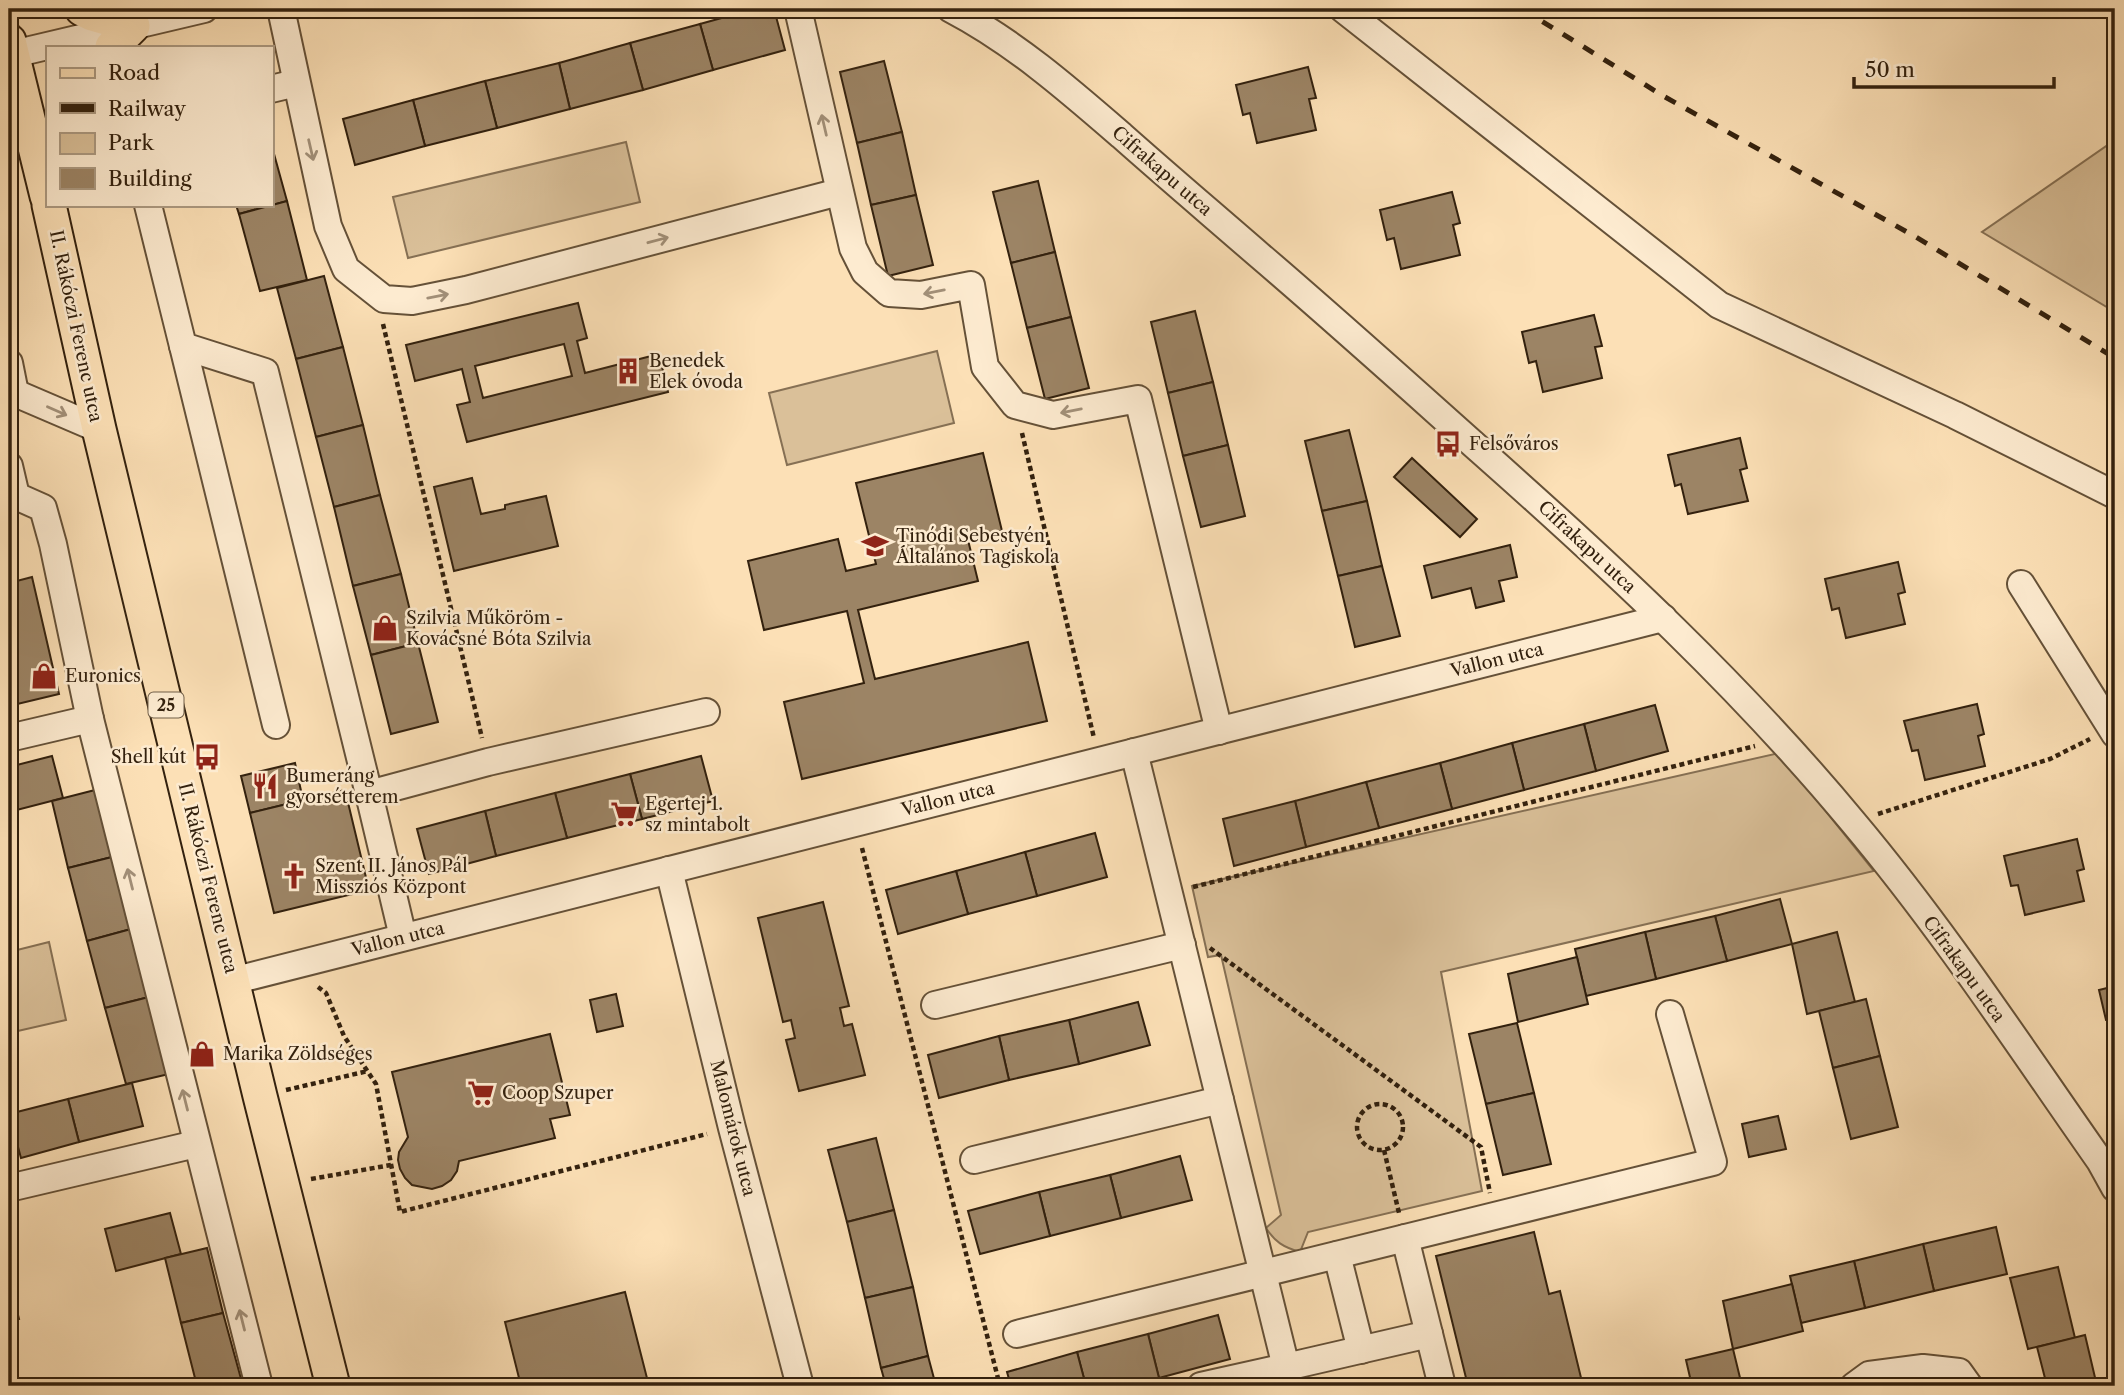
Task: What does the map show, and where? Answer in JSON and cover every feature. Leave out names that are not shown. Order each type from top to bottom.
[{"type":"main road","points":[[82,9],[122,37]]},
{"type":"main road","points":[[10,50],[43,147],[46,184]]},
{"type":"main road","points":[[9,139],[43,147]]},
{"type":"main road","name":"II. Rákóczi Ferenc utca","points":[[49,206],[99,429],[333,1386]]},
{"type":"street","points":[[10,50],[122,37],[204,9]]},
{"type":"street","points":[[281,9],[284,86],[328,226],[346,269],[384,299],[412,301],[466,290],[839,192]]},
{"type":"street","points":[[798,9],[852,248],[865,272],[889,293],[921,295],[971,285],[985,367],[1015,405],[1053,415],[1138,399],[1219,731]]},
{"type":"street","points":[[1343,9],[1720,305],[1955,415],[2115,495]]},
{"type":"street","name":"Cifrakapu utca","points":[[965,12],[1058,81],[1322,309],[1559,520],[1730,685],[1853,822],[1976,984],[2115,1188]]},
{"type":"street","points":[[148,206],[276,725]]},
{"type":"street","points":[[183,346],[265,372],[403,937]]},
{"type":"street","points":[[9,363],[12,394],[99,429]]},
{"type":"street","points":[[9,466],[16,496],[43,508],[53,544],[90,719],[259,1386]]},
{"type":"street","points":[[2021,584],[2114,729]]},
{"type":"street","name":"Vallon utca","points":[[232,981],[1663,618]]},
{"type":"street","points":[[369,794],[488,762],[706,712]]},
{"type":"street","points":[[9,738],[90,719]]},
{"type":"street","points":[[1134,752],[1286,1367]]},
{"type":"street","name":"Malomárok utca","points":[[669,870],[732,1128],[800,1386]]},
{"type":"street","points":[[935,1005],[1182,945]]},
{"type":"street","points":[[1017,1334],[1713,1162],[1670,1014]]},
{"type":"street","points":[[974,1160],[1220,1100]]},
{"type":"street","points":[[9,1188],[196,1144]]},
{"type":"street","points":[[1405,1238],[1442,1386]]},
{"type":"street","points":[[1337,1255],[1361,1349]]},
{"type":"street","points":[[1201,1386],[1429,1334]]},
{"type":"street","points":[[1854,1386],[1869,1375],[1923,1368],[1959,1372],[1969,1386]]},
{"type":"path","points":[[384,299],[383,324],[488,762]]},
{"type":"path","points":[[1015,405],[1100,761]]},
{"type":"path","points":[[1853,822],[2050,759],[2114,729]]},
{"type":"path","points":[[1168,893],[1781,740]]},
{"type":"path","points":[[856,823],[1000,1386]]},
{"type":"path","points":[[1182,945],[1199,939],[1481,1147],[1494,1216]]},
{"type":"path","points":[[291,966],[326,993],[344,1036],[376,1084],[400,1212],[732,1128]]},
{"type":"path","points":[[260,1096],[368,1071]]},
{"type":"path","points":[[1376,1104],[1388,1105],[1398,1112],[1403,1123],[1402,1135],[1395,1144],[1384,1150],[1372,1149],[1362,1142],[1357,1131],[1358,1119],[1365,1109],[1376,1104]]},
{"type":"path","points":[[1384,1150],[1405,1238]]},
{"type":"path","points":[[282,1184],[391,1164]]},
{"type":"green space","points":[[2115,140],[2115,312],[1982,232]]},
{"type":"green space","points":[[626,142],[640,202],[408,258],[393,197]]},
{"type":"green space","points":[[937,351],[954,423],[787,465],[769,393]]},
{"type":"green space","points":[[1779,753],[1874,871],[1441,972],[1482,1191],[1308,1232],[1300,1252],[1284,1246],[1273,1237],[1266,1228],[1281,1215],[1221,955],[1208,957],[1192,886]]},
{"type":"green space","points":[[49,942],[66,1020],[9,1033],[9,952]]},
{"type":"building","points":[[754,9],[774,9],[785,50],[713,70],[700,24]]},
{"type":"building","points":[[1106,9],[1134,9],[1108,15]]},
{"type":"building","points":[[700,24],[713,70],[643,90],[630,43]]},
{"type":"building","points":[[630,43],[643,90],[570,109],[559,63]]},
{"type":"building","points":[[884,61],[902,132],[857,143],[840,72]]},
{"type":"building","points":[[559,63],[570,109],[497,128],[485,81]]},
{"type":"building","points":[[1308,67],[1316,98],[1309,99],[1316,130],[1257,143],[1250,113],[1243,115],[1236,85]]},
{"type":"building","points":[[485,81],[497,128],[425,146],[413,100]]},
{"type":"building","points":[[413,100],[425,146],[355,165],[343,119]]},
{"type":"building","points":[[902,132],[916,195],[871,205],[857,143]]},
{"type":"building","points":[[273,150],[287,201],[273,205]]},
{"type":"building","points":[[1038,181],[1055,252],[1011,263],[993,192]]},
{"type":"building","points":[[1452,192],[1460,223],[1453,225],[1460,255],[1401,269],[1394,238],[1387,240],[1380,210]]},
{"type":"building","points":[[916,195],[933,265],[888,276],[871,205]]},
{"type":"building","points":[[287,201],[307,280],[260,291],[239,214]]},
{"type":"building","points":[[236,206],[269,206],[239,214]]},
{"type":"building","points":[[1055,252],[1071,317],[1027,328],[1011,263]]},
{"type":"building","points":[[324,276],[343,347],[296,359],[277,288]]},
{"type":"building","name":"Benedek Elek óvoda","points":[[578,303],[587,338],[577,341],[585,373],[659,354],[668,392],[467,442],[457,405],[470,402],[462,369],[415,381],[406,345]],"holes":[[[564,344],[572,376],[483,398],[475,366]]]},
{"type":"building","points":[[1195,311],[1213,382],[1168,393],[1151,322]]},
{"type":"building","points":[[1594,315],[1602,346],[1595,347],[1602,378],[1543,392],[1536,361],[1529,363],[1522,332]]},
{"type":"building","points":[[1071,317],[1089,388],[1045,399],[1027,328]]},
{"type":"building","points":[[343,347],[363,425],[316,437],[296,359]]},
{"type":"building","points":[[1213,382],[1228,445],[1183,456],[1168,393]]},
{"type":"building","points":[[363,425],[380,495],[334,507],[316,437]]},
{"type":"building","points":[[1349,430],[1367,501],[1322,511],[1305,441]]},
{"type":"building","points":[[1740,438],[1747,468],[1740,470],[1748,501],[1688,514],[1681,484],[1675,486],[1668,455]]},
{"type":"building","points":[[1228,445],[1245,516],[1201,527],[1183,456]]},
{"type":"building","points":[[983,453],[1002,531],[968,540],[978,581],[858,610],[875,679],[1028,642],[1047,721],[802,779],[784,702],[864,683],[847,611],[764,630],[748,561],[838,539],[846,571],[876,564],[856,483]]},
{"type":"building","points":[[1412,458],[1477,519],[1460,537],[1394,477]]},
{"type":"building","points":[[472,478],[481,514],[505,509],[505,505],[546,496],[558,546],[454,571],[434,487]]},
{"type":"building","points":[[380,495],[401,574],[353,586],[334,507]]},
{"type":"building","points":[[1367,501],[1382,566],[1338,576],[1322,511]]},
{"type":"building","points":[[1510,545],[1517,577],[1499,581],[1504,601],[1476,608],[1471,588],[1432,598],[1424,566]]},
{"type":"building","points":[[1898,562],[1905,592],[1898,594],[1905,624],[1846,638],[1839,608],[1832,610],[1825,579]]},
{"type":"building","points":[[1382,566],[1400,636],[1355,647],[1338,576]]},
{"type":"building","points":[[401,574],[418,643],[371,655],[353,586]]},
{"type":"building","points":[[32,577],[59,694],[9,706],[9,583]]},
{"type":"building","points":[[418,643],[438,722],[391,734],[371,655]]},
{"type":"building","points":[[1977,704],[1984,734],[1978,736],[1985,766],[1925,780],[1918,750],[1912,751],[1904,721]]},
{"type":"building","points":[[1655,705],[1668,751],[1596,771],[1584,724]]},
{"type":"building","points":[[1584,724],[1596,771],[1524,790],[1512,743]]},
{"type":"building","points":[[1512,743],[1524,790],[1452,809],[1440,763]]},
{"type":"building","points":[[52,756],[63,798],[9,812],[9,767]]},
{"type":"building","points":[[701,756],[713,801],[642,819],[630,774]]},
{"type":"building","points":[[295,763],[303,800],[250,813],[241,776]]},
{"type":"building","points":[[1440,763],[1452,809],[1379,828],[1366,782]]},
{"type":"building","points":[[630,774],[642,819],[567,838],[555,793]]},
{"type":"building","points":[[1366,782],[1379,828],[1306,847],[1295,801]]},
{"type":"building","points":[[95,790],[112,857],[68,868],[52,801]]},
{"type":"building","points":[[345,790],[369,890],[274,913],[250,813]]},
{"type":"building","points":[[555,793],[567,838],[496,856],[485,811]]},
{"type":"building","points":[[1295,801],[1306,847],[1234,866],[1223,819]]},
{"type":"building","points":[[485,811],[496,856],[429,874],[417,829]]},
{"type":"building","points":[[1095,833],[1107,877],[1037,896],[1025,852]]},
{"type":"building","points":[[2077,839],[2084,869],[2077,871],[2084,901],[2025,915],[2018,885],[2011,886],[2004,856]]},
{"type":"building","points":[[1025,852],[1037,896],[968,914],[956,871]]},
{"type":"building","points":[[112,857],[131,929],[87,941],[68,868]]},
{"type":"building","points":[[956,871],[968,914],[898,934],[886,890]]},
{"type":"building","points":[[1780,899],[1792,944],[1727,961],[1715,916]]},
{"type":"building","points":[[823,902],[849,1006],[840,1008],[844,1026],[852,1024],[865,1075],[799,1091],[786,1040],[795,1038],[791,1020],[783,1022],[758,918]]},
{"type":"building","points":[[1715,916],[1727,961],[1656,979],[1645,932]]},
{"type":"building","points":[[131,929],[149,997],[105,1008],[87,941]]},
{"type":"building","points":[[1645,932],[1656,979],[1586,996],[1575,949]]},
{"type":"building","points":[[1837,932],[1855,1002],[1807,1014],[1792,944]]},
{"type":"building","points":[[1577,957],[1588,1004],[1518,1022],[1508,974]]},
{"type":"building","points":[[2115,986],[2115,1028],[2113,1019],[2106,1020],[2099,990]]},
{"type":"building","points":[[616,994],[623,1026],[597,1032],[590,1000]]},
{"type":"building","points":[[149,997],[169,1074],[126,1084],[105,1008]]},
{"type":"building","points":[[1866,999],[1880,1056],[1833,1068],[1819,1011]]},
{"type":"building","points":[[1138,1002],[1150,1045],[1079,1064],[1069,1020]]},
{"type":"building","points":[[1069,1020],[1079,1064],[1009,1080],[999,1036]]},
{"type":"building","points":[[1517,1023],[1534,1093],[1486,1104],[1469,1034]]},
{"type":"building","name":"Coop Szuper","points":[[550,1034],[570,1115],[550,1119],[555,1138],[459,1161],[451,1180],[442,1186],[432,1189],[412,1185],[405,1178],[398,1160],[399,1152],[408,1137],[392,1072]]},
{"type":"building","points":[[999,1036],[1009,1080],[939,1098],[928,1055]]},
{"type":"building","points":[[1880,1056],[1898,1127],[1851,1139],[1833,1068]]},
{"type":"building","points":[[132,1083],[143,1126],[79,1142],[68,1099]]},
{"type":"building","points":[[1534,1093],[1551,1164],[1503,1175],[1486,1104]]},
{"type":"building","points":[[68,1099],[79,1142],[21,1158],[9,1114]]},
{"type":"building","points":[[1778,1116],[1786,1149],[1749,1157],[1742,1124]]},
{"type":"building","points":[[876,1138],[894,1210],[847,1222],[828,1150]]},
{"type":"building","points":[[1180,1156],[1192,1200],[1121,1218],[1110,1175]]},
{"type":"building","points":[[1110,1175],[1121,1218],[1050,1236],[1039,1192]]},
{"type":"building","points":[[1039,1192],[1050,1236],[980,1254],[968,1211]]},
{"type":"building","points":[[894,1210],[913,1287],[865,1298],[847,1222]]},
{"type":"building","points":[[170,1213],[181,1254],[116,1271],[105,1229]]},
{"type":"building","points":[[1996,1227],[2007,1274],[1934,1291],[1923,1244]]},
{"type":"building","points":[[1534,1232],[1549,1294],[1560,1291],[1583,1386],[1468,1386],[1436,1256]]},
{"type":"building","points":[[1923,1244],[1934,1291],[1865,1308],[1854,1261]]},
{"type":"building","points":[[207,1248],[223,1313],[181,1323],[165,1258]]},
{"type":"building","points":[[1854,1261],[1865,1308],[1801,1323],[1790,1276]]},
{"type":"building","points":[[2058,1267],[2075,1338],[2028,1349],[2010,1278]]},
{"type":"building","points":[[9,1279],[19,1319],[9,1321]]},
{"type":"building","points":[[1792,1284],[1803,1331],[1733,1349],[1723,1301]]},
{"type":"building","points":[[913,1287],[928,1356],[881,1368],[865,1298]]},
{"type":"building","points":[[625,1292],[649,1386],[521,1386],[505,1322]]},
{"type":"building","points":[[223,1313],[243,1386],[197,1386],[181,1323]]},
{"type":"building","points":[[1218,1315],[1230,1359],[1159,1378],[1148,1334]]},
{"type":"building","points":[[1148,1334],[1159,1378],[1127,1386],[1086,1386],[1077,1352]]},
{"type":"building","points":[[2085,1335],[2097,1386],[2047,1386],[2037,1347]]},
{"type":"building","points":[[1733,1349],[1742,1386],[1692,1386],[1686,1360]]},
{"type":"building","points":[[1077,1352],[1086,1386],[1011,1386],[1007,1372]]},
{"type":"building","points":[[928,1356],[936,1386],[886,1386],[881,1368]]},
{"type":"railway","points":[[1522,9],[1665,97],[1916,237],[2115,358]]},
{"type":"place","name":"Benedek Elek óvoda","points":[[628,371]]},
{"type":"place","name":"Felsőváros","points":[[1448,444]]},
{"type":"place","name":"Tinódi Sebestyén Általános Tagiskola","points":[[875,546]]},
{"type":"place","name":"Szilvia Műköröm - Kovácsné Bóta Szilvia","points":[[385,628]]},
{"type":"place","name":"Euronics","points":[[44,676]]},
{"type":"place","name":"Shell kút","points":[[207,757]]},
{"type":"place","name":"Bumeráng gyorsétterem","points":[[265,786]]},
{"type":"place","name":"Egertej 1. sz mintabolt","points":[[624,814]]},
{"type":"place","name":"Szent II. János Pál Missziós Központ","points":[[294,876]]},
{"type":"place","name":"Marika Zöldséges","points":[[202,1054]]},
{"type":"place","name":"Coop Szuper","points":[[481,1093]]}]
